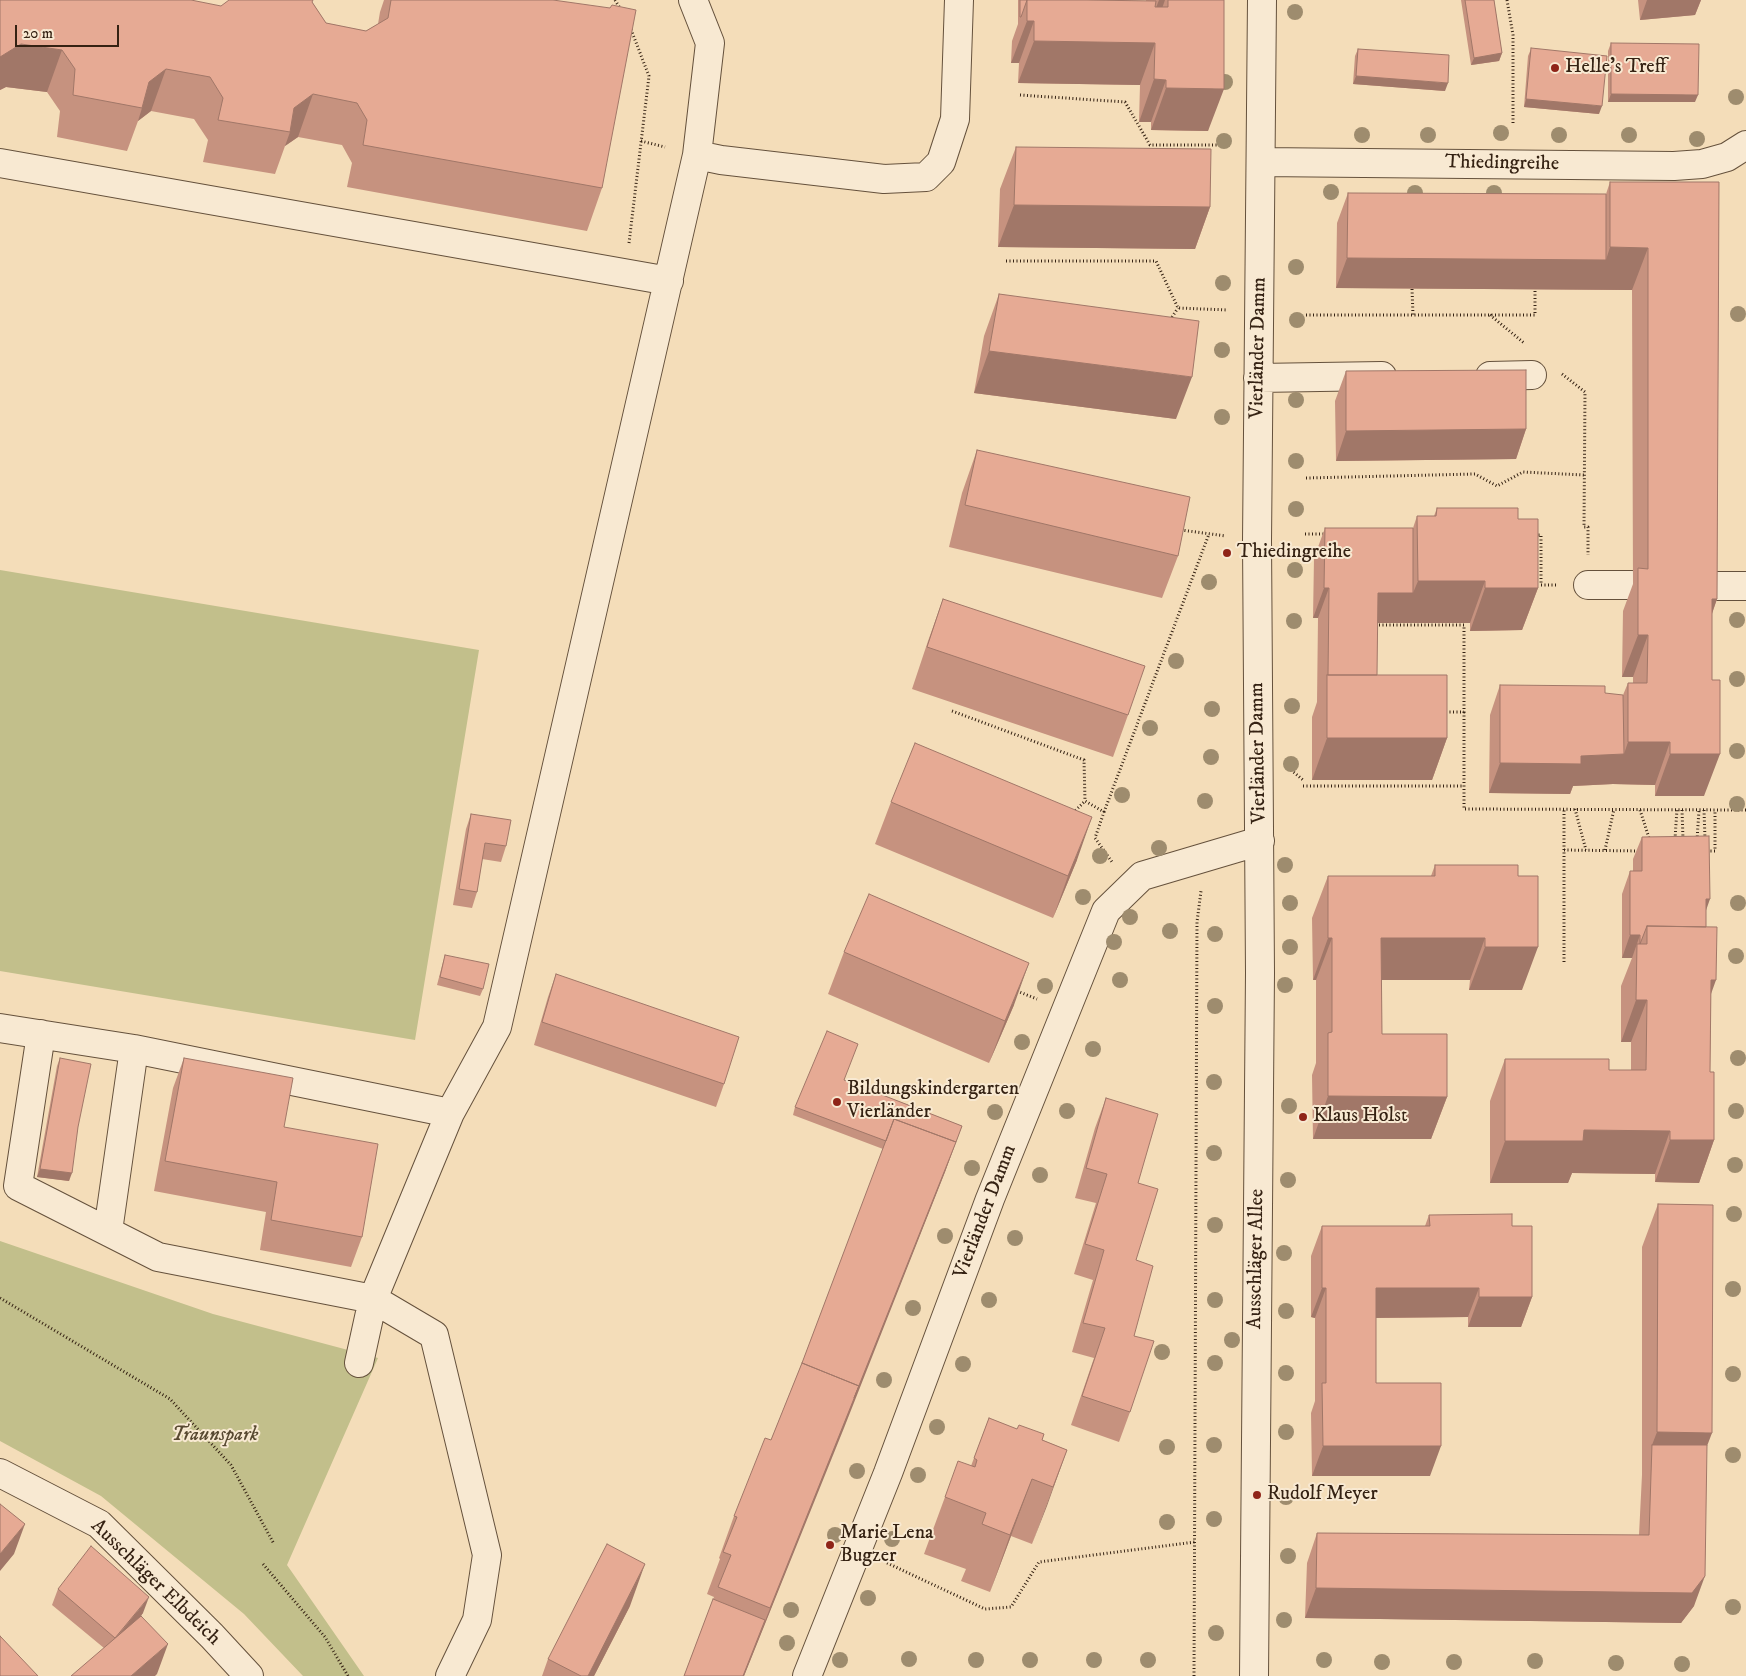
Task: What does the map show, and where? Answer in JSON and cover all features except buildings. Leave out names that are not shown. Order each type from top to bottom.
[{"type":"street","points":[[359,1363],[373,1299],[450,1113],[496,1027],[697,155],[710,43],[693,0]]},
{"type":"street","points":[[697,155],[721,160],[884,179],[926,177],[941,162],[955,119],[959,0]]},
{"type":"street","name":"Vierländer Damm","points":[[807,1676],[888,1473],[990,1199],[1106,911],[1142,876],[1260,842],[1257,541],[1262,0]]},
{"type":"street","name":"Thiedingreihe","points":[[1261,154],[1674,166],[1702,164],[1744,151]]},
{"type":"street","points":[[0,163],[669,281]]},
{"type":"street","points":[[1258,378],[1404,376]]},
{"type":"street","points":[[1464,376],[1532,376]]},
{"type":"street","points":[[1588,585],[1632,585]]},
{"type":"street","points":[[1702,586],[1746,586]]},
{"type":"street","name":"Ausschläger Allee","points":[[1254,1676],[1260,842]]},
{"type":"street","points":[[0,1028],[134,1049],[450,1113]]},
{"type":"street","points":[[41,1034],[18,1186],[158,1257],[373,1299],[434,1336],[487,1554],[476,1620],[450,1676]]},
{"type":"street","points":[[108,1232],[134,1049]]},
{"type":"street","name":"Ausschläger Elbdeich","points":[[0,1473],[99,1524],[250,1676]]},
{"type":"path","points":[[615,0],[623,14]]},
{"type":"path","points":[[1507,0],[1513,35],[1513,125]]},
{"type":"path","points":[[626,273],[649,76],[635,36],[627,21]]},
{"type":"path","points":[[1020,95],[1125,102],[1150,145],[1261,154]]},
{"type":"path","points":[[1006,261],[1156,261],[1178,308]]},
{"type":"path","points":[[1412,289],[1412,315]]},
{"type":"path","points":[[1306,315],[1535,315],[1535,289]]},
{"type":"path","points":[[1178,308],[1259,310]]},
{"type":"path","points":[[1169,323],[1178,308]]},
{"type":"path","points":[[1490,315],[1526,344]]},
{"type":"path","points":[[1533,535],[1541,535],[1540,585],[1588,585],[1588,527],[1584,527],[1585,392]]},
{"type":"path","points":[[1306,478],[1474,474],[1497,486],[1524,472],[1584,475]]},
{"type":"path","points":[[1178,530],[1257,541]]},
{"type":"path","points":[[1131,887],[1095,838],[1210,534]]},
{"type":"path","points":[[1305,534],[1332,534]]},
{"type":"path","points":[[1464,712],[1372,712],[1372,625],[1464,625],[1464,712],[1464,809],[1746,810]]},
{"type":"path","points":[[952,711],[1084,760],[1085,801],[1072,815]]},
{"type":"path","points":[[1303,786],[1464,786]]},
{"type":"path","points":[[1085,801],[1104,812]]},
{"type":"path","points":[[1564,809],[1564,962]]},
{"type":"path","points":[[1575,809],[1586,850]]},
{"type":"path","points":[[1605,850],[1614,809]]},
{"type":"path","points":[[1675,843],[1677,809]]},
{"type":"path","points":[[1640,810],[1650,843]]},
{"type":"path","points":[[1682,810],[1684,843]]},
{"type":"path","points":[[1697,843],[1699,810]]},
{"type":"path","points":[[1704,810],[1705,851],[1715,851],[1715,810]]},
{"type":"path","points":[[1564,850],[1643,851]]},
{"type":"path","points":[[1194,1676],[1197,922],[1207,856]]},
{"type":"path","points":[[1012,989],[1066,1011]]},
{"type":"path","points":[[0,1298],[170,1399],[232,1465],[274,1544]]},
{"type":"path","points":[[907,1573],[985,1609],[1010,1607],[1039,1562],[1195,1542]]},
{"type":"path","points":[[263,1564],[325,1637],[348,1676]]},
{"type":"green space","points":[[0,570],[479,650],[415,1040],[0,971]]},
{"type":"green space","name":"Traunspark","points":[[0,1241],[213,1314],[378,1358],[287,1565],[364,1676],[303,1676],[244,1614],[101,1496],[0,1441]]},
{"type":"place","name":"Helle's Treff","points":[[1555,68]]},
{"type":"place","name":"Thiedingreihe","points":[[1227,553]]},
{"type":"place","name":"Bildungskindergarten Vierländer","points":[[837,1102]]},
{"type":"place","name":"Klaus Holst","points":[[1303,1117]]},
{"type":"place","name":"Rudolf Meyer","points":[[1257,1495]]},
{"type":"place","name":"Marie Lena Bugzer","points":[[830,1545]]}]
